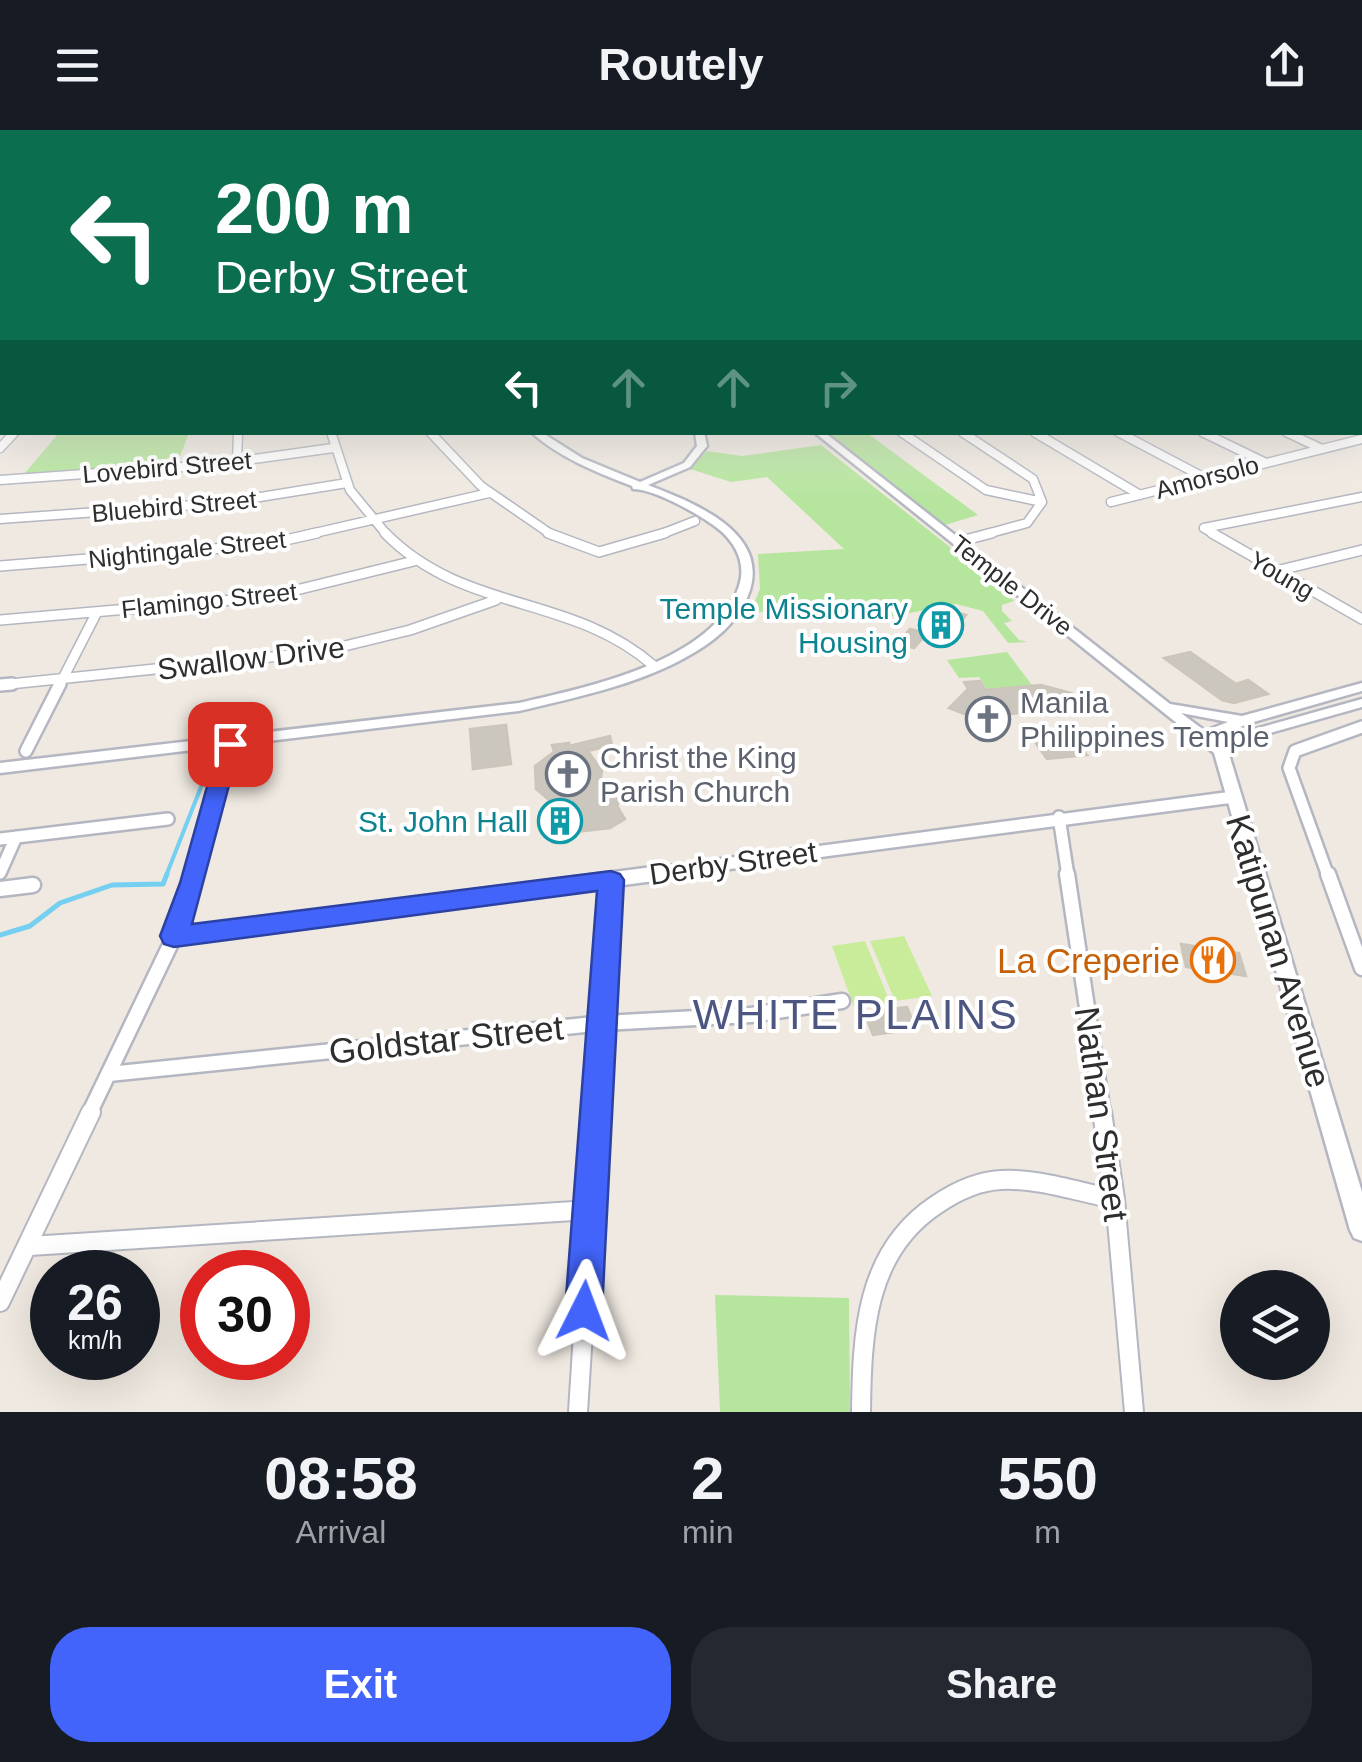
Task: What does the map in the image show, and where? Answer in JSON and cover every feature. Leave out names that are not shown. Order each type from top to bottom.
[{"type":"street","points":[[237,462],[238,435]]},
{"type":"street","points":[[331,435],[347,483],[372,520],[414,560],[496,600],[582,619],[633,645],[649,661]]},
{"type":"street","points":[[432,435],[454,464],[489,493],[558,536],[598,552],[695,521]]},
{"type":"street","points":[[0,768],[468,716],[572,694],[696,646],[730,618],[742,600],[748,568],[744,553],[721,526],[564,454],[539,435]]},
{"type":"street","points":[[636,487],[687,465],[702,446],[700,435]]},
{"type":"street","name":"Temple Drive","points":[[822,435],[1211,740]]},
{"type":"street","points":[[905,435],[986,490],[1042,502]]},
{"type":"street","points":[[967,435],[1033,479],[1042,502]]},
{"type":"street","points":[[1039,435],[1140,495]]},
{"type":"street","points":[[1124,435],[1205,478]]},
{"type":"street","points":[[1208,435],[1264,462]]},
{"type":"street","points":[[1292,435],[1320,448]]},
{"type":"street","points":[[0,448],[8,436]]},
{"type":"street","name":"Amorsolo","points":[[1111,502],[1362,440]]},
{"type":"street","name":"Lovebird Street","points":[[0,480],[237,462],[333,448]]},
{"type":"street","name":"Bluebird Street","points":[[0,520],[222,503],[347,483]]},
{"type":"street","name":"Nightingale Street","points":[[0,566],[263,545],[489,493]]},
{"type":"street","name":"Young","points":[[1362,497],[1204,528],[1362,619]]},
{"type":"street","points":[[955,540],[1027,523],[1042,502]]},
{"type":"street","points":[[1276,571],[1362,550]]},
{"type":"street","name":"Flamingo Street","points":[[0,620],[306,590],[414,560]]},
{"type":"street","name":"Swallow Drive","points":[[0,685],[320,652],[410,630],[496,600]]},
{"type":"street","points":[[26,752],[97,612]]},
{"type":"street","points":[[1211,740],[1246,720],[1362,688]]},
{"type":"street","points":[[1153,696],[1200,715],[1246,720]]},
{"type":"street","points":[[1211,740],[1362,703]]},
{"type":"street","points":[[1362,727],[1309,743],[1290,756],[1289,768],[1362,968]]},
{"type":"street","name":"Katipunan Avenue","points":[[1211,740],[1233,796],[1362,1230]]},
{"type":"street","points":[[0,1302],[30,1246],[174,936],[193,883],[230,744]]},
{"type":"street","name":"Derby Street","points":[[174,936],[1233,796]]},
{"type":"street","name":"Nathan Street","points":[[1059,818],[1116,1198],[1134,1412]]},
{"type":"street","points":[[0,839],[168,819]]},
{"type":"street","points":[[0,873],[16,837]]},
{"type":"street","points":[[578,1412],[611,880]]},
{"type":"street","points":[[0,889],[33,885]]},
{"type":"street","name":"Goldstar Street","points":[[109,1074],[604,1023],[751,1015],[842,1000]]},
{"type":"street","points":[[861,1412],[861,1355],[875,1275],[900,1230],[972,1185],[1007,1180],[1116,1198]]},
{"type":"street","points":[[30,1246],[589,1210]]},
{"type":"green space","points":[[57,435],[188,435],[177,464],[24,474]]},
{"type":"green space","points":[[829,435],[870,435],[978,515],[945,525]]},
{"type":"green space","points":[[821,445],[1008,593],[1014,601],[1002,605],[1002,611],[1012,621],[1004,623],[1019,640],[1028,642],[1008,643],[983,611],[956,604],[863,622],[751,611],[760,589],[758,554],[844,549],[767,477],[731,482],[690,469],[707,451],[742,456]]},
{"type":"green space","points":[[1007,652],[1032,685],[988,690],[979,677],[959,678],[947,660]]},
{"type":"green space","points":[[904,936],[932,996],[895,1001],[870,941]]},
{"type":"green space","points":[[865,941],[890,1002],[854,1007],[832,946]]},
{"type":"green space","points":[[715,1295],[849,1298],[850,1412],[720,1412]]},
{"type":"building","name":"Temple Missionary Housing","points":[[948,610],[966,615],[952,633],[941,630],[932,642],[922,639],[914,648],[898,643],[910,629],[918,631],[929,619],[938,622]]},
{"type":"building","points":[[1190,652],[1236,684],[1248,680],[1268,694],[1234,703],[1222,700],[1164,658]]},
{"type":"building","name":"Manila Philippines Temple","points":[[980,681],[986,690],[1041,685],[1071,693],[1057,715],[1053,710],[999,715],[1004,723],[990,724],[949,708],[968,689],[964,682]]},
{"type":"building","points":[[506,725],[511,764],[473,769],[470,729]]},
{"type":"building","points":[[1074,727],[1090,748],[1082,749],[1087,755],[1047,759],[1028,732]]},
{"type":"building","points":[[610,736],[612,745],[588,751],[602,771],[599,790],[621,799],[617,806],[625,819],[610,828],[550,835],[549,800],[536,789],[535,766],[554,752],[552,745],[569,746]]},
{"type":"building","name":"La Creperie","points":[[1181,944],[1239,953],[1246,976],[1186,967]]},
{"type":"building","points":[[907,1007],[916,1029],[873,1035],[864,1012]]},
{"type":"waterway","points":[[166,876],[212,759]]},
{"type":"waterway","points":[[0,935],[30,926],[60,903],[112,885],[163,884],[167,874]]},
{"type":"place","name":"Temple Missionary Housing","points":[[941,625]]},
{"type":"place","name":"Manila Philippines Temple","points":[[988,719]]},
{"type":"place","name":"Christ the King Parish Church","points":[[568,774]]},
{"type":"place","name":"St. John Hall","points":[[560,821]]},
{"type":"place","name":"La Creperie","points":[[1213,960]]},
{"type":"district","name":"WHITE PLAINS","points":[[856,1014]]},
{"type":"route","points":[[230,744],[193,883],[174,936],[611,880],[584,1311]]}]
